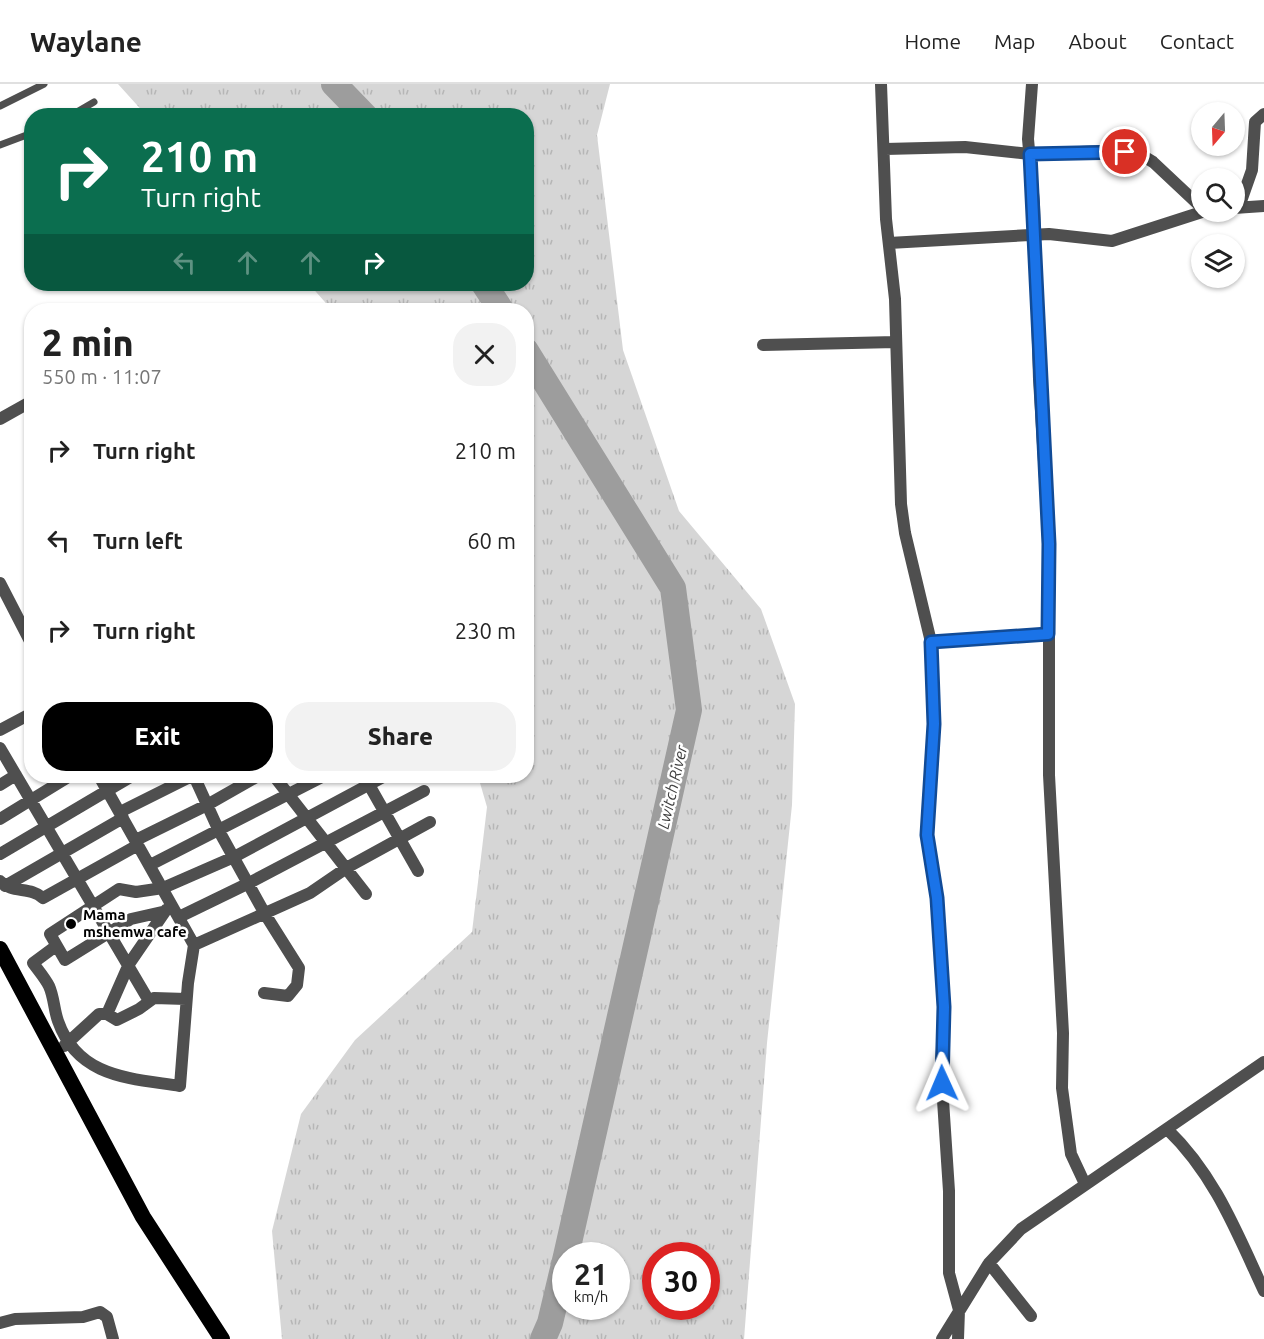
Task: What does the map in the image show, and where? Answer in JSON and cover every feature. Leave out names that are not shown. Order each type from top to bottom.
[{"type":"highway","points":[[0,949],[62,1047],[143,1217],[221,1339]]},
{"type":"street","points":[[881,84],[886,219],[896,342],[901,504],[931,642],[933,739],[927,835],[937,898],[944,1007],[941,1070],[950,1191],[949,1273],[959,1310],[958,1339]]},
{"type":"street","points":[[1032,84],[1030,154],[1039,379],[1049,544],[1048,775],[1063,1018],[1062,1088],[1069,1147],[1085,1184]]},
{"type":"street","points":[[1245,187],[1252,170],[1255,122],[1264,114]]},
{"type":"street","points":[[885,149],[965,147],[1030,154],[1105,151],[1138,153],[1153,162],[1191,199]]},
{"type":"street","points":[[1245,207],[1264,206]]},
{"type":"street","points":[[889,243],[1034,234],[1059,234],[1101,242],[1112,241],[1191,214]]},
{"type":"street","points":[[763,345],[896,342]]},
{"type":"street","points":[[0,419],[24,406]]},
{"type":"street","points":[[0,582],[24,629]]},
{"type":"street","points":[[931,642],[1048,634]]},
{"type":"street","points":[[0,730],[24,717]]},
{"type":"street","points":[[0,748],[149,1001]]},
{"type":"street","points":[[0,785],[16,775]]},
{"type":"street","points":[[0,819],[59,783]]},
{"type":"street","points":[[62,1047],[91,1064],[126,1080],[180,1086],[186,999],[194,945],[171,912],[150,865],[103,783]]},
{"type":"street","points":[[0,854],[120,783]]},
{"type":"street","points":[[2,884],[180,783]]},
{"type":"street","points":[[196,783],[219,831],[265,914],[299,968],[297,985],[288,996],[264,993]]},
{"type":"street","points":[[2,884],[37,893],[43,898],[78,880],[137,842],[246,783]]},
{"type":"street","points":[[279,783],[306,820],[348,867],[366,894]]},
{"type":"street","points":[[150,865],[310,783]]},
{"type":"street","points":[[362,783],[306,820],[234,857],[162,888],[136,892],[119,889],[50,934],[56,946],[65,960],[109,931],[140,916],[171,912],[249,883],[424,791]]},
{"type":"street","points":[[368,783],[382,813],[418,871]]},
{"type":"street","points":[[194,945],[310,893],[348,867],[430,822]]},
{"type":"street","points":[[107,1014],[139,947],[171,912]]},
{"type":"street","points":[[56,946],[33,963],[50,987],[62,1047]]},
{"type":"street","points":[[62,1047],[99,1014],[107,1014],[117,1020],[154,998],[186,999]]},
{"type":"street","points":[[942,1339],[989,1263],[1021,1229],[1264,1062]]},
{"type":"street","points":[[1167,1130],[1192,1155],[1218,1193],[1264,1291]]},
{"type":"street","points":[[989,1263],[1031,1316]]},
{"type":"street","points":[[0,1323],[15,1319],[83,1317],[100,1312],[107,1317],[113,1339]]},
{"type":"lane","points":[[0,106],[44,84]]},
{"type":"lane","points":[[84,108],[94,102]]},
{"type":"lane","points":[[0,145],[24,136]]},
{"type":"green space","points":[[118,84],[610,84],[597,135],[623,350],[679,511],[761,609],[795,704],[792,805],[767,1043],[744,1339],[282,1339],[272,1231],[301,1114],[355,1040],[472,932],[487,807],[480,783],[534,783],[534,303],[326,303],[315,291],[534,291],[534,108],[140,108]]},
{"type":"waterway","name":"Lwitch River","points":[[334,84],[357,108]]},
{"type":"waterway","name":"Lwitch River","points":[[489,291],[496,303]]},
{"type":"waterway","name":"Lwitch River","points":[[534,364],[673,588],[689,710],[569,1242]]},
{"type":"waterway","name":"Lwitch River","points":[[543,1339],[552,1315]]},
{"type":"place","name":"Mama mshemwa cafe","points":[[71,924]]},
{"type":"route","points":[[942,1083],[944,1007],[940,976],[937,898],[927,835],[933,773],[934,709],[931,642],[963,642],[1048,634],[1049,544],[1039,379],[1034,204],[1030,154],[1125,152]]}]
